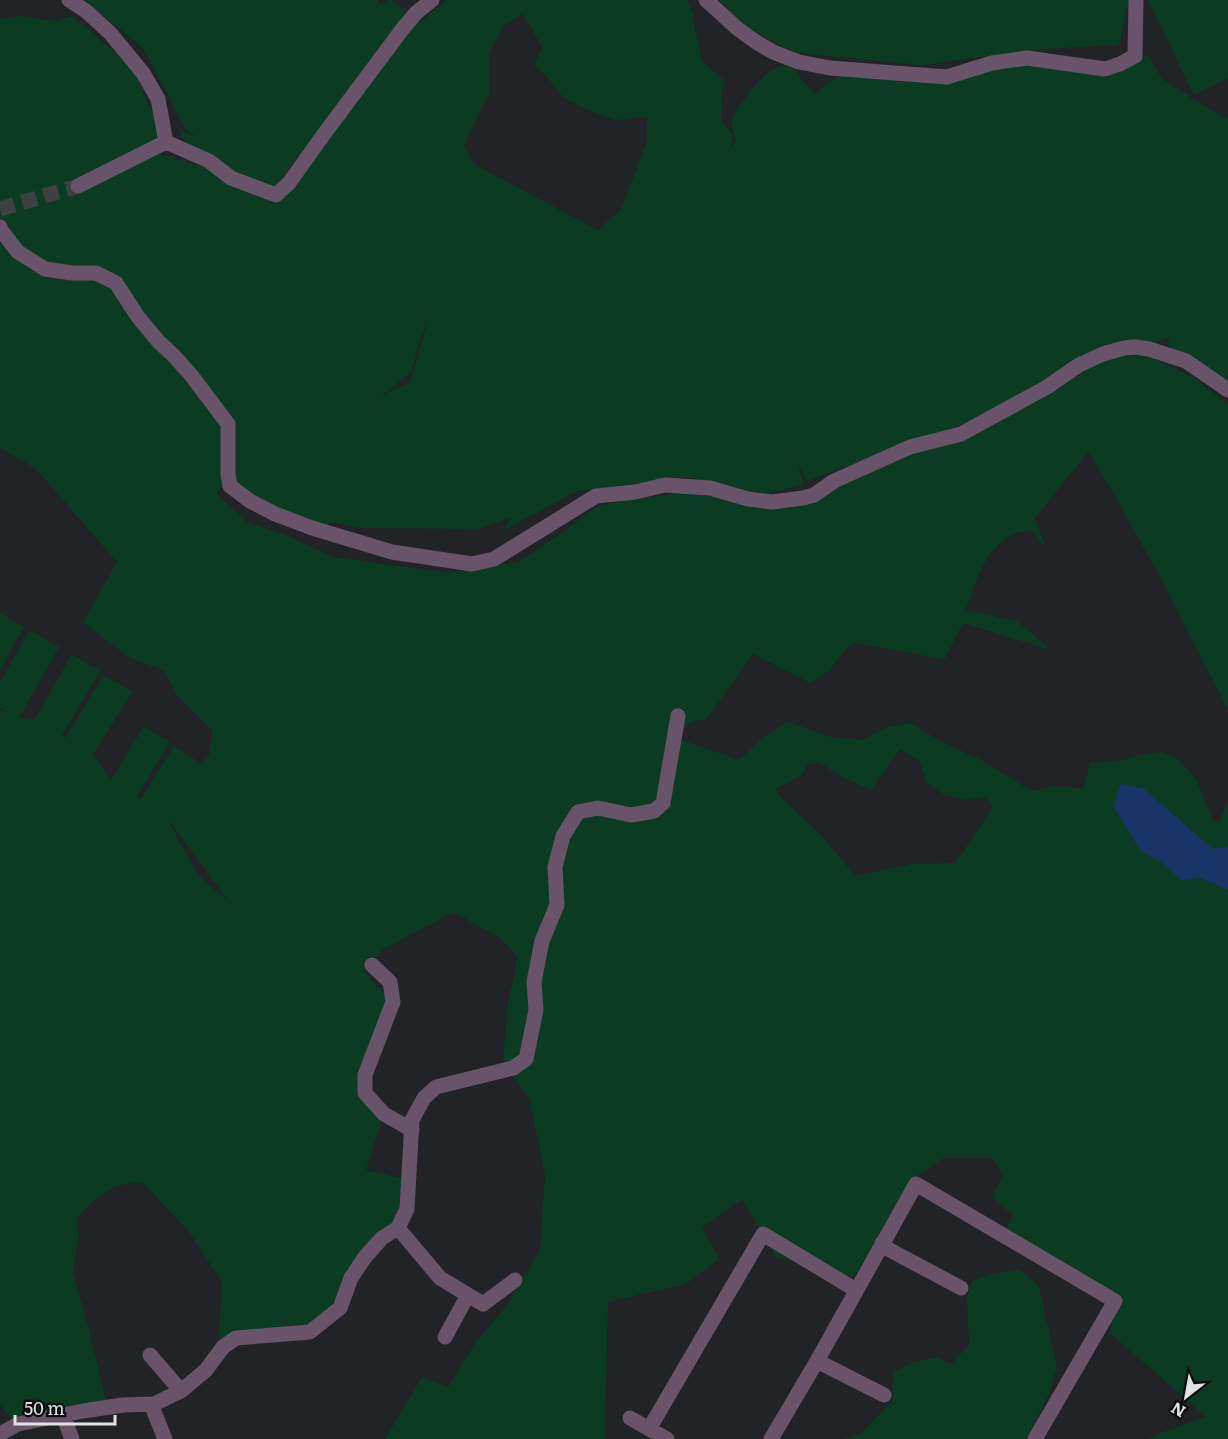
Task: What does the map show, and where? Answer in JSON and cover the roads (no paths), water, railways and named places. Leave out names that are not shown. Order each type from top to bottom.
[{"type":"street","points":[[69,0],[86,11],[110,33],[143,73],[158,99],[166,142]]},
{"type":"street","points":[[166,142],[209,161],[231,178],[276,195],[289,183],[404,27],[432,0]]},
{"type":"street","points":[[706,0],[756,42],[799,63],[830,68],[947,77],[992,63],[1027,58],[1105,69],[1120,64],[1135,56],[1136,0]]},
{"type":"street","points":[[78,186],[166,142]]},
{"type":"street","points":[[0,227],[18,252],[45,268],[72,273],[96,273],[116,283],[138,318],[191,375],[228,424],[230,486],[250,501],[274,514],[312,528],[392,552],[461,563],[472,564],[494,559],[596,496],[635,492],[665,484],[710,488],[772,502],[814,495],[834,481],[910,447],[961,434],[1047,387],[1079,364],[1124,348],[1136,346],[1186,361],[1228,390]]},
{"type":"street","points":[[0,1434],[18,1424],[63,1415],[123,1405],[154,1404],[181,1391],[207,1370],[223,1347],[236,1338],[310,1332],[340,1308],[351,1278],[365,1257],[382,1238],[398,1228],[407,1209],[412,1120],[424,1098],[436,1087],[513,1068],[526,1059],[536,1010],[534,982],[542,941],[556,905],[555,867],[563,836],[578,812],[598,808],[631,815],[654,811],[663,803],[678,716]]},
{"type":"street","points":[[372,965],[390,982],[393,1002],[364,1075],[365,1093],[384,1114],[412,1130]]},
{"type":"street","points":[[771,1439],[916,1184],[1115,1301],[1035,1439]]},
{"type":"street","points":[[398,1228],[440,1278],[483,1304],[514,1280]]},
{"type":"street","points":[[649,1429],[763,1234],[855,1290]]},
{"type":"street","points":[[882,1244],[962,1288]]},
{"type":"street","points":[[445,1337],[468,1295]]},
{"type":"street","points":[[150,1355],[181,1391]]},
{"type":"street","points":[[817,1361],[884,1395]]},
{"type":"street","points":[[151,1404],[165,1439]]},
{"type":"street","points":[[63,1415],[72,1439]]},
{"type":"street","points":[[630,1418],[667,1439]]},
{"type":"water","points":[[1120,784],[1144,789],[1213,849],[1228,847],[1228,890],[1201,878],[1182,880],[1164,864],[1140,850],[1114,807]]},
{"type":"tunnel","points":[[0,209],[78,186]]}]
